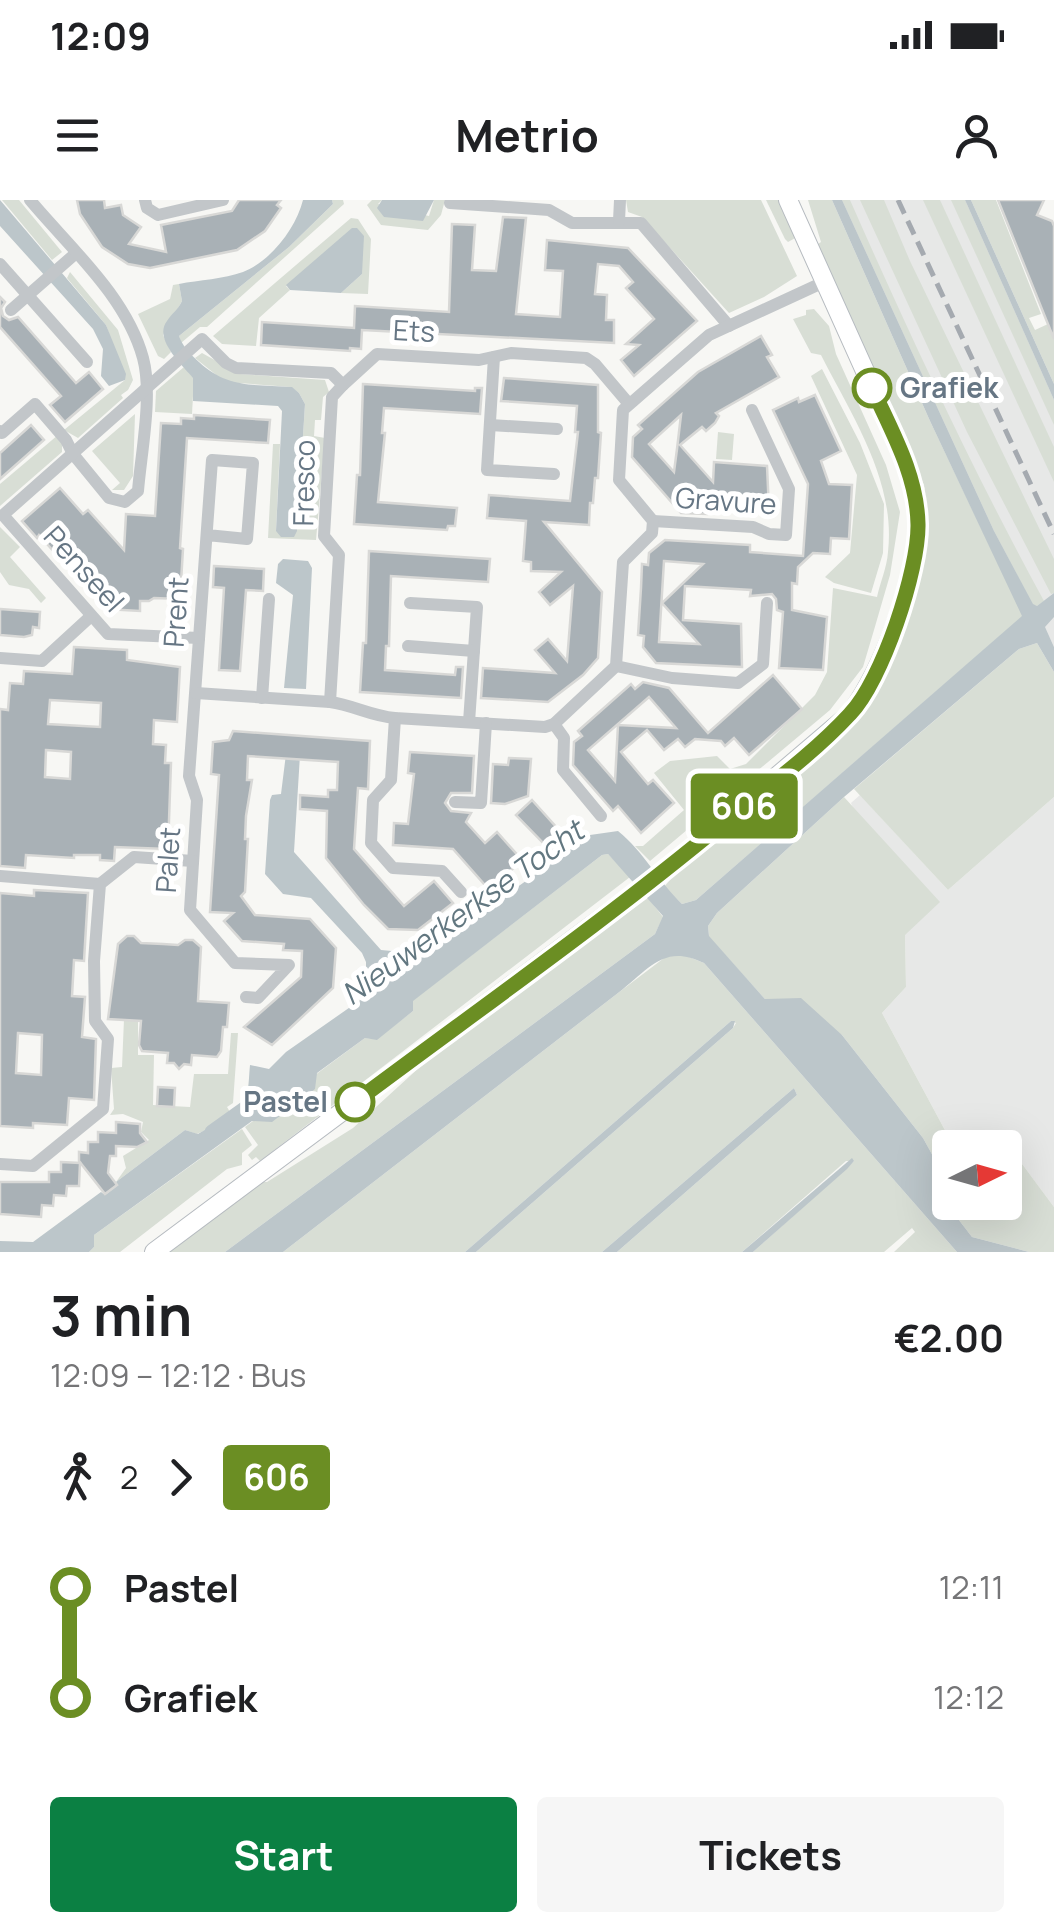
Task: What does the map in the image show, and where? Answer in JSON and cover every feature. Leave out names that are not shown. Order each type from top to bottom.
[{"type":"main road","points":[[154,1252],[674,864],[851,713],[882,659],[912,560],[918,528],[916,495],[905,460],[788,200]]},
{"type":"street","points":[[0,431],[35,404],[109,498],[124,502],[138,491],[146,387],[144,360],[124,310],[70,259],[30,200]]},
{"type":"street","points":[[145,200],[147,208],[158,215],[222,200]]},
{"type":"street","points":[[618,221],[620,200]]},
{"type":"street","points":[[450,203],[549,210],[572,223],[640,223],[729,326]]},
{"type":"street","points":[[11,310],[70,259]]},
{"type":"street","points":[[0,264],[87,362]]},
{"type":"street","points":[[196,693],[330,702],[352,705],[373,716],[394,718],[545,727],[554,724],[616,666],[623,562],[652,533],[653,521],[619,480],[623,410],[709,335],[824,282]]},
{"type":"street","points":[[72,454],[197,343],[236,368],[331,373],[343,386]]},
{"type":"street","name":"Ets","points":[[343,386],[378,354],[478,360],[511,352],[586,358],[629,404]]},
{"type":"street","points":[[494,357],[487,470],[554,474]]},
{"type":"street","name":"Fresco","points":[[330,702],[339,556],[324,536],[332,397],[343,386]]},
{"type":"street","name":"Gravure","points":[[653,521],[752,527],[786,535],[789,489],[752,410]]},
{"type":"street","points":[[490,426],[557,430]]},
{"type":"street","name":"Penseel","points":[[72,454],[3,515],[108,634],[199,638]]},
{"type":"street","name":"Prent","points":[[196,693],[206,535],[212,460],[253,463],[247,540],[206,535]]},
{"type":"street","points":[[262,698],[269,599]]},
{"type":"street","points":[[616,666],[672,678],[738,684],[763,664],[767,602]]},
{"type":"street","points":[[410,603],[477,607],[470,722]]},
{"type":"street","points":[[0,658],[42,661],[90,617]]},
{"type":"street","points":[[408,646],[474,651]]},
{"type":"street","name":"Palet","points":[[196,693],[189,776],[198,800],[190,910],[235,964],[289,965],[258,998],[246,997]]},
{"type":"street","points":[[394,718],[391,780],[374,800],[371,843],[393,868],[442,871],[461,892]]},
{"type":"street","points":[[456,802],[480,803],[486,723]]},
{"type":"street","points":[[554,724],[564,738],[562,770],[602,816]]},
{"type":"street","points":[[0,876],[100,884],[134,857],[193,861]]},
{"type":"street","points":[[0,1164],[33,1166],[103,1109],[108,1038],[95,1021],[94,961],[100,884]]},
{"type":"shaded area","points":[[0,200],[106,325],[125,380],[109,386],[101,376],[103,349],[93,329],[0,226]]},
{"type":"shaded area","points":[[2,200],[19,200],[62,252],[52,260]]},
{"type":"shaded area","points":[[303,200],[332,200],[333,204],[289,247],[179,336],[193,356],[220,377],[292,387],[305,404],[297,531],[294,537],[281,537],[276,531],[282,411],[278,406],[193,401],[193,378],[166,344],[164,328],[182,301],[179,284],[228,276],[253,267],[281,242],[295,222]]},
{"type":"shaded area","points":[[332,200],[343,200],[344,204],[207,327],[200,327],[181,343],[179,336],[289,247],[333,204]]},
{"type":"shaded area","points":[[372,200],[429,216],[434,200],[445,200],[441,215],[428,230],[381,225],[367,205]]},
{"type":"shaded area","points":[[382,200],[434,200],[423,221],[384,217],[377,208]]},
{"type":"shaded area","points":[[626,200],[761,200],[797,276],[729,313],[642,217],[628,212]]},
{"type":"shaded area","points":[[766,200],[781,200],[797,237],[788,242],[785,239]]},
{"type":"shaded area","points":[[808,200],[832,200],[930,421],[1023,616],[696,900],[682,904],[664,887],[680,868],[849,728],[866,705],[896,646],[924,544],[924,485],[818,244],[821,242]]},
{"type":"shaded area","points":[[832,200],[842,200],[994,531],[1033,604],[1037,606],[1054,593],[1054,617],[1045,627],[1054,647],[1054,672],[1037,643],[1019,649],[844,797],[717,913],[708,926],[709,936],[765,999],[801,998],[842,1035],[923,1138],[932,1154],[932,1220],[959,1220],[972,1237],[1029,1252],[957,1252],[704,963],[678,956],[667,957],[648,968],[283,1252],[225,1252],[655,934],[663,916],[608,854],[413,1001],[413,1011],[377,1040],[365,1038],[317,1073],[315,1089],[272,1122],[252,1121],[94,1235],[94,1247],[89,1252],[0,1252],[0,1241],[33,1242],[101,1192],[105,1195],[118,1185],[116,1182],[185,1130],[198,1134],[235,1118],[246,1098],[250,1065],[269,1069],[286,1052],[366,996],[366,962],[362,953],[311,898],[283,894],[265,874],[270,800],[272,795],[281,794],[286,754],[300,755],[294,852],[381,950],[424,954],[590,835],[618,831],[682,904],[696,900],[1022,616]]},
{"type":"shaded area","points":[[837,200],[965,200],[1054,400],[1054,647],[1046,630],[1027,611]]},
{"type":"shaded area","points":[[842,200],[850,200],[943,403],[1044,601],[1037,606],[994,531]]},
{"type":"shaded area","points":[[860,200],[884,200],[1054,559],[1054,593],[1051,594],[967,432]]},
{"type":"shaded area","points":[[923,200],[940,200],[1054,447],[1054,482]]},
{"type":"shaded area","points":[[951,200],[965,200],[1054,400],[1054,425]]},
{"type":"shaded area","points":[[965,200],[971,200],[1054,384],[1054,400]]},
{"type":"shaded area","points":[[971,200],[996,200],[1041,314],[1029,318],[1035,330],[1048,324],[1054,338],[1054,384]]},
{"type":"shaded area","points":[[351,218],[358,219],[371,239],[368,294],[341,293],[362,274],[286,286],[290,290],[259,318],[256,346],[222,344],[213,336]]},
{"type":"shaded area","points":[[352,228],[364,236],[362,274],[341,293],[290,290],[286,285]]},
{"type":"shaded area","points":[[70,272],[118,330],[133,380],[121,395],[123,398],[78,438],[64,430],[125,380],[106,325],[67,278]]},
{"type":"shaded area","points":[[179,284],[182,301],[163,335],[171,352],[164,359],[158,356],[138,314],[170,299],[173,285]]},
{"type":"shaded area","points":[[814,309],[829,326],[836,354],[886,465],[900,512],[890,575],[874,630],[863,667],[830,710],[650,861],[635,846],[643,846],[684,810],[654,773],[670,761],[717,756],[730,769],[746,764],[815,695],[827,672],[833,588],[877,597],[888,552],[885,500],[858,425],[821,355],[811,353],[793,319]]},
{"type":"shaded area","points":[[202,353],[240,374],[325,380],[329,392],[323,397],[321,420],[315,420],[314,436],[325,438],[316,540],[268,538],[273,444],[280,444],[276,531],[297,531],[305,404],[299,393],[291,387],[225,382],[195,358]]},
{"type":"shaded area","points":[[184,367],[194,378],[192,414],[155,412],[156,391]]},
{"type":"shaded area","points":[[822,369],[860,443],[884,504],[883,553],[871,593],[825,577],[850,553],[857,475],[811,376]]},
{"type":"shaded area","points":[[135,414],[133,476],[124,490],[112,490],[120,483],[92,451]]},
{"type":"shaded area","points":[[718,432],[734,434],[732,460],[716,459]]},
{"type":"shaded area","points":[[58,435],[62,452],[0,506],[0,484]]},
{"type":"shaded area","points":[[0,527],[20,547],[10,557],[46,598],[41,603],[29,589],[9,585],[0,572]]},
{"type":"shaded area","points":[[283,559],[308,561],[312,568],[306,689],[284,688],[293,595],[276,583],[278,564]]},
{"type":"shaded area","points":[[1037,643],[1054,672],[1054,797],[948,890],[854,789],[1019,649]]},
{"type":"shaded area","points":[[860,795],[948,890],[1054,797],[1054,1207],[1022,1164],[1022,1130],[945,1130],[882,1013],[906,987],[905,935],[851,803]]},
{"type":"shaded area","points":[[844,797],[940,902],[905,935],[906,987],[882,1013],[945,1130],[932,1130],[932,1154],[842,1035],[765,999],[709,937],[708,926],[717,913]]},
{"type":"shaded area","points":[[608,854],[630,877],[260,1161],[256,1157],[252,1160],[248,1155],[258,1145],[245,1127],[365,1038],[377,1039],[413,1011],[412,1001]]},
{"type":"shaded area","points":[[648,898],[663,917],[655,934],[225,1252],[165,1252],[261,1182],[267,1182],[353,1128],[445,1044]]},
{"type":"shaded area","points":[[679,953],[704,963],[957,1252],[894,1252],[915,1232],[912,1228],[884,1252],[753,1252],[854,1161],[846,1161],[742,1252],[617,1252],[797,1095],[794,1088],[602,1252],[476,1252],[733,1028],[736,1023],[731,1021],[465,1252],[283,1252],[668,955]]},
{"type":"shaded area","points":[[124,1019],[138,1019],[138,1055],[154,1055],[153,1105],[190,1107],[194,1074],[228,1074],[231,1033],[238,1033],[233,1103],[227,1107],[233,1117],[197,1134],[185,1130],[116,1182],[126,1168],[123,1156],[149,1140],[141,1132],[143,1122],[123,1114],[110,1115],[114,1109],[111,1068],[122,1067]]},
{"type":"shaded area","points":[[735,1021],[733,1028],[476,1252],[465,1252]]},
{"type":"shaded area","points":[[794,1088],[797,1095],[617,1252],[602,1252]]},
{"type":"shaded area","points":[[242,1129],[252,1145],[242,1153],[242,1165],[227,1169],[120,1252],[89,1252],[94,1247],[94,1235]]},
{"type":"shaded area","points":[[852,1158],[854,1161],[847,1169],[753,1252],[742,1252]]},
{"type":"shaded area","points":[[1022,1164],[1054,1207],[1054,1252],[1029,1252],[972,1237],[959,1220],[1022,1220]]},
{"type":"building","points":[[77,200],[104,200],[105,208],[121,205],[123,215],[141,227],[129,244],[166,252],[161,225],[232,211],[239,200],[281,200],[277,205],[281,208],[265,231],[237,250],[150,268],[128,264],[102,247],[80,214]]},
{"type":"building","points":[[998,200],[1044,200],[1037,215],[1052,221],[1054,226],[1054,339]]},
{"type":"building","points":[[503,217],[526,218],[516,314],[560,317],[563,271],[545,270],[547,240],[628,248],[697,321],[634,376],[621,360],[639,345],[626,344],[654,319],[626,288],[633,282],[619,266],[598,264],[595,294],[607,295],[606,320],[614,320],[614,343],[362,330],[361,349],[350,351],[261,345],[262,322],[354,328],[355,306],[449,312],[452,224],[475,225],[472,270],[496,271]]},
{"type":"building","points":[[0,297],[5,302],[1,308],[3,316],[9,320],[18,317],[76,383],[89,372],[103,389],[65,422],[50,405],[61,396],[0,327]]},
{"type":"building","points":[[761,336],[772,355],[767,357],[779,377],[716,413],[719,416],[706,431],[702,427],[680,445],[713,482],[714,462],[767,466],[769,510],[708,507],[707,514],[681,513],[632,457],[633,437],[642,429],[638,425],[698,372]],"holes":[[[681,415],[674,472],[649,444]]]},
{"type":"building","points":[[504,378],[598,385],[601,433],[589,525],[544,522],[602,592],[598,658],[548,702],[481,698],[483,668],[555,673],[535,650],[548,639],[567,661],[573,586],[550,605],[539,592],[561,572],[531,571],[531,562],[523,561],[526,521],[487,518],[489,495],[570,501],[577,406],[501,401]]},
{"type":"building","points":[[363,384],[475,391],[482,388],[480,414],[384,408],[378,502],[457,508],[455,526],[448,526],[447,530],[354,524]]},
{"type":"building","points":[[815,395],[841,451],[821,461],[829,484],[852,485],[849,539],[831,538],[830,554],[813,553],[798,567],[797,584],[792,583],[792,610],[827,617],[823,670],[779,668],[783,612],[777,610],[772,594],[750,596],[751,590],[685,586],[683,620],[741,624],[742,667],[656,663],[643,647],[644,636],[638,635],[642,564],[648,565],[649,553],[665,540],[750,545],[750,552],[803,556],[808,484],[773,410],[798,398],[799,402]],"holes":[[[664,561],[703,564],[662,603],[699,644],[659,642]]]},
{"type":"building","points":[[194,415],[270,420],[268,443],[187,438],[180,599],[140,601],[140,611],[105,609],[22,521],[60,488],[83,514],[88,510],[124,550],[126,514],[155,516],[161,423],[181,424],[181,418],[194,419]]},
{"type":"building","points":[[31,425],[44,440],[0,479],[0,453]]},
{"type":"building","points":[[369,551],[490,559],[488,582],[391,576],[385,670],[455,675],[456,667],[463,667],[461,698],[360,692]]},
{"type":"building","points":[[214,566],[264,569],[263,591],[246,590],[240,671],[219,670],[224,588],[213,587]]},
{"type":"building","points":[[0,609],[40,612],[39,628],[33,627],[32,635],[24,637],[0,635]]},
{"type":"building","points":[[74,647],[127,650],[127,660],[180,667],[177,722],[154,720],[153,744],[166,745],[165,763],[171,763],[168,849],[115,847],[114,861],[100,860],[100,855],[26,855],[25,868],[0,866],[0,709],[8,710],[10,683],[23,684],[24,671],[72,674]],"holes":[[[50,700],[101,703],[100,727],[48,724]],[[46,750],[71,752],[70,779],[45,777]]]},
{"type":"building","points":[[773,675],[802,709],[749,755],[734,738],[725,746],[721,741],[695,739],[685,747],[678,739],[664,750],[647,730],[621,752],[648,784],[653,780],[674,803],[641,833],[618,806],[613,811],[573,765],[574,742],[582,736],[578,731],[631,684],[635,689],[643,682],[669,688],[708,733]],"holes":[[[649,697],[676,728],[618,725],[615,781],[588,750]]]},
{"type":"building","points":[[233,731],[370,741],[368,789],[358,788],[354,849],[404,906],[434,881],[453,903],[418,930],[388,929],[326,858],[327,811],[300,809],[300,795],[328,797],[328,790],[337,790],[338,762],[248,756],[247,780],[252,780],[246,816],[245,892],[241,896],[255,915],[310,919],[336,948],[333,988],[272,1045],[244,1027],[301,977],[302,951],[283,950],[284,944],[242,941],[224,921],[233,913],[210,912],[219,775],[211,774],[213,742],[229,740]]},
{"type":"building","points":[[410,752],[474,756],[472,793],[451,793],[445,803],[451,811],[471,813],[466,822],[485,843],[497,832],[522,860],[506,875],[509,879],[492,893],[453,849],[393,845],[394,823],[408,824],[414,774],[408,773]]},
{"type":"building","points":[[509,758],[531,759],[528,796],[505,804],[491,803],[493,764],[508,765]]},
{"type":"building","points":[[532,800],[566,838],[551,851],[516,815]]},
{"type":"building","points":[[34,890],[88,893],[84,961],[74,960],[72,996],[85,997],[82,1037],[96,1039],[94,1100],[69,1098],[67,1125],[0,1126],[0,893],[34,896]],"holes":[[[18,1033],[42,1035],[41,1075],[16,1073]]]},
{"type":"building","points":[[127,936],[134,936],[141,943],[178,945],[193,940],[201,947],[198,1001],[229,1003],[227,1027],[223,1027],[217,1057],[192,1055],[191,1065],[184,1064],[179,1069],[174,1063],[167,1063],[168,1053],[142,1051],[141,1021],[108,1019],[118,944]]},
{"type":"building","points":[[158,1087],[175,1088],[174,1107],[157,1106]]},
{"type":"building","points":[[116,1122],[140,1124],[140,1133],[147,1142],[137,1147],[116,1146],[108,1173],[117,1185],[105,1194],[79,1161],[79,1152],[88,1153],[88,1142],[98,1142],[98,1132],[116,1133]]},
{"type":"building","points":[[61,1162],[80,1163],[79,1186],[67,1186],[66,1196],[54,1195],[53,1206],[42,1205],[41,1217],[0,1214],[0,1182],[49,1182],[49,1172],[61,1172]]},
{"type":"waterway","name":"Nieuwerkerkse Tocht","points":[[212,1132],[254,1102]]},
{"type":"railway","points":[[898,200],[1054,534]]},
{"type":"bus line","name":"606","points":[[355,1102],[674,864],[788,770],[851,713],[868,690],[900,610],[918,528],[916,495],[905,460],[872,388]]},
{"type":"place","name":"Grafiek","points":[[872,388]]},
{"type":"place","name":"Pastel","points":[[355,1102]]}]
